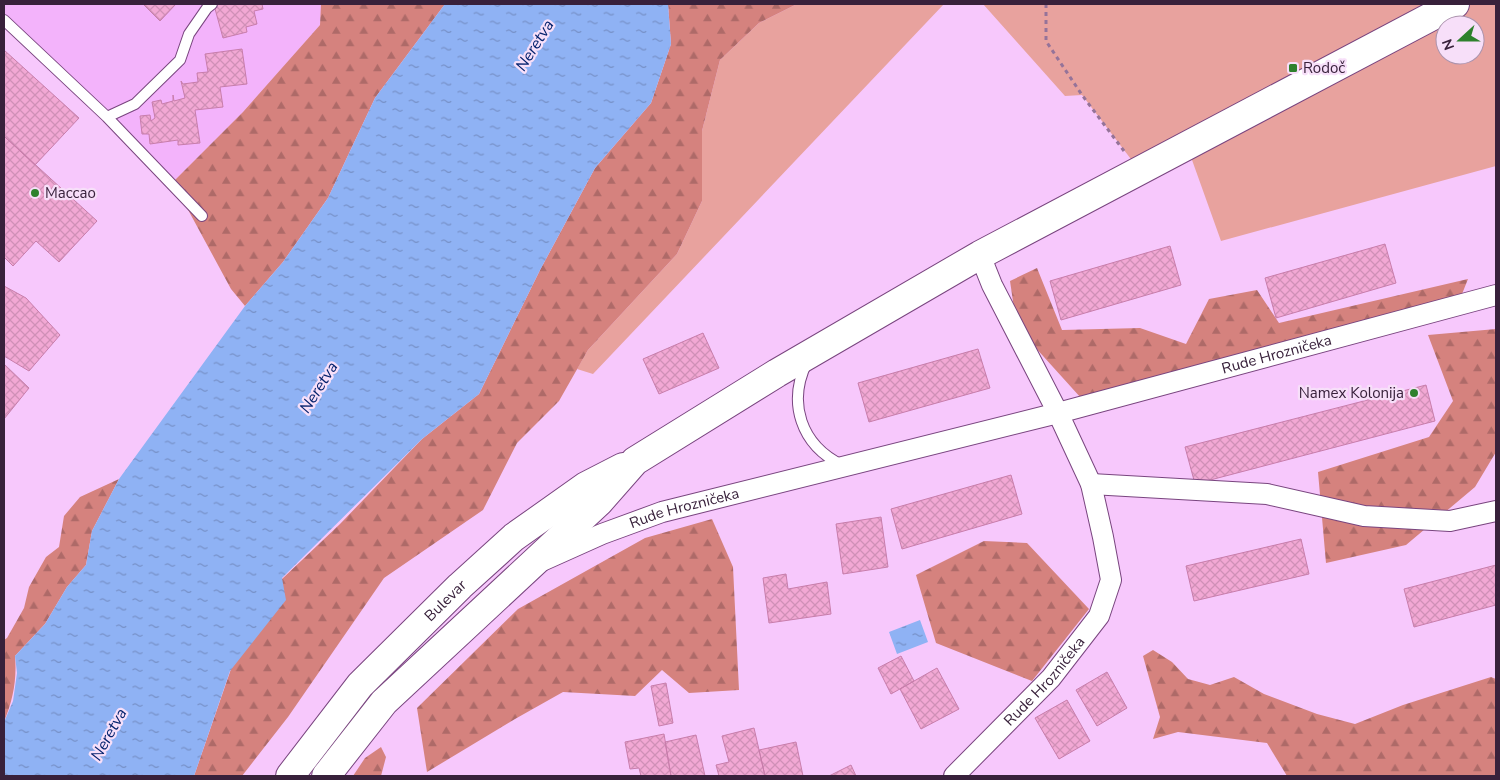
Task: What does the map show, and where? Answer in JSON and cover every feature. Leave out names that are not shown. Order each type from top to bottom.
[{"type":"main road","points":[[326,776],[384,702],[599,502],[635,461],[813,352],[980,255],[1455,4]]},
{"type":"main road","name":"Bulevar","points":[[290,776],[360,686],[480,568],[514,537],[586,486],[635,461]]},
{"type":"street","name":"Rude Hrozničeka","points":[[954,776],[1051,678],[1099,616],[1111,580],[1091,484],[1058,413],[992,286],[980,255]]},
{"type":"street","name":"Rude Hrozničeka","points":[[529,567],[602,534],[662,512],[1058,413],[1496,295]]},
{"type":"street","points":[[1091,484],[1267,494],[1364,516],[1450,521],[1496,511]]},
{"type":"lane","points":[[107,117],[135,104],[180,60],[190,34],[212,4]]},
{"type":"lane","points":[[4,20],[107,117],[202,216]]},
{"type":"lane","points":[[813,352],[802,374],[798,391],[799,411],[803,427],[811,441],[821,452],[846,466]]},
{"type":"path","points":[[1046,4],[1046,41],[1082,95],[1140,171]]},
{"type":"shaded area","points":[[4,4],[321,4],[320,25],[243,112],[173,182],[4,16]]},
{"type":"shaded area","points":[[797,4],[944,4],[593,374],[577,369],[588,350],[677,254],[702,201],[702,131],[720,60],[759,23]]},
{"type":"shaded area","points":[[983,4],[1496,4],[1496,166],[1221,241],[1187,146],[1140,171],[1082,95],[1065,96]]},
{"type":"green space","points":[[321,4],[445,4],[375,98],[328,198],[283,262],[245,306],[231,289],[173,182],[243,112],[320,25]]},
{"type":"green space","points":[[668,4],[797,4],[759,23],[720,60],[702,131],[702,201],[677,254],[588,350],[559,401],[517,443],[483,510],[384,578],[288,717],[242,776],[194,776],[231,669],[282,579],[340,524],[422,439],[479,394],[540,270],[595,168],[651,103],[671,44]]},
{"type":"green space","points":[[1037,268],[1062,330],[1140,328],[1186,344],[1209,299],[1257,290],[1279,323],[1468,279],[1462,294],[1081,398],[1034,346],[1014,308],[1010,281]]},
{"type":"green space","points":[[1496,329],[1496,452],[1475,487],[1406,545],[1326,563],[1318,472],[1429,437],[1453,401],[1428,335]]},
{"type":"green space","points":[[119,479],[92,531],[86,565],[67,587],[45,624],[15,656],[14,690],[4,722],[4,640],[24,608],[29,587],[46,557],[59,547],[64,516],[80,497]]},
{"type":"green space","points":[[712,519],[733,567],[739,690],[689,693],[662,670],[635,696],[563,692],[427,772],[417,708],[518,609],[645,538]]},
{"type":"green space","points":[[984,541],[1027,543],[1089,609],[1032,681],[936,643],[916,575]]},
{"type":"green space","points":[[1153,650],[1172,662],[1188,679],[1210,685],[1234,677],[1264,694],[1317,714],[1355,724],[1403,705],[1491,677],[1496,679],[1496,776],[1287,776],[1267,743],[1178,732],[1153,739],[1160,717],[1143,656]]},
{"type":"green space","points":[[381,747],[386,757],[381,776],[353,776],[365,758]]},
{"type":"water","name":"Neretva","points":[[445,4],[668,4],[671,44],[651,103],[595,168],[540,270],[479,394],[422,439],[282,578],[286,600],[230,671],[194,776],[4,776],[4,722],[13,701],[17,673],[15,656],[45,624],[67,587],[86,565],[92,531],[119,479],[245,306],[283,262],[328,198],[375,98]]},
{"type":"water","points":[[920,620],[928,642],[897,654],[889,632]]},
{"type":"building","points":[[143,4],[176,4],[160,21]]},
{"type":"building","points":[[262,4],[263,9],[254,11],[257,24],[246,27],[247,32],[223,38],[214,5]]},
{"type":"building","points":[[242,49],[247,84],[220,87],[223,107],[195,110],[200,143],[178,145],[178,140],[150,144],[149,134],[142,134],[140,116],[150,115],[151,121],[155,118],[152,102],[161,100],[162,104],[173,101],[173,95],[174,101],[185,98],[181,81],[183,84],[198,82],[197,73],[208,72],[205,54]]},
{"type":"building","points":[[4,50],[79,118],[35,165],[4,136]]},
{"type":"building","name":"Maccao","points":[[4,136],[97,221],[59,262],[36,241],[13,266],[4,257]]},
{"type":"building","points":[[1385,244],[1396,283],[1276,318],[1265,278]]},
{"type":"building","points":[[1170,246],[1181,285],[1061,320],[1050,281]]},
{"type":"building","points":[[4,286],[26,298],[60,335],[29,371],[4,356]]},
{"type":"building","points":[[703,333],[719,368],[659,394],[643,359]]},
{"type":"building","points":[[978,349],[990,388],[869,422],[858,383]]},
{"type":"building","points":[[4,364],[29,388],[4,419]]},
{"type":"building","points":[[1426,385],[1435,421],[1195,484],[1185,447]]},
{"type":"building","points":[[1011,475],[1022,514],[902,549],[891,509]]},
{"type":"building","points":[[881,517],[888,567],[843,574],[836,524]]},
{"type":"building","points":[[1301,539],[1309,574],[1194,601],[1186,566]]},
{"type":"building","points":[[1496,565],[1496,605],[1414,627],[1404,589]]},
{"type":"building","points":[[786,574],[788,589],[827,582],[831,614],[769,623],[763,578]]},
{"type":"building","points":[[901,656],[914,681],[891,694],[878,668]]},
{"type":"building","points":[[937,668],[959,709],[921,729],[900,689]]},
{"type":"building","points":[[1107,672],[1127,708],[1097,726],[1076,690]]},
{"type":"building","points":[[666,683],[673,723],[659,726],[651,686]]},
{"type":"building","points":[[1067,700],[1090,741],[1059,759],[1035,718]]},
{"type":"building","points":[[754,728],[765,776],[719,776],[716,765],[729,762],[722,736]]},
{"type":"building","points":[[664,734],[671,776],[641,776],[639,768],[630,769],[625,742]]},
{"type":"building","points":[[696,735],[705,776],[671,776],[665,742]]},
{"type":"building","points":[[796,742],[803,776],[765,776],[759,750]]},
{"type":"building","points":[[851,765],[856,776],[829,776]]},
{"type":"place","name":"Rodoč","points":[[1293,68]]},
{"type":"place","name":"Maccao","points":[[35,193]]},
{"type":"place","name":"Namex Kolonija","points":[[1414,393]]}]
